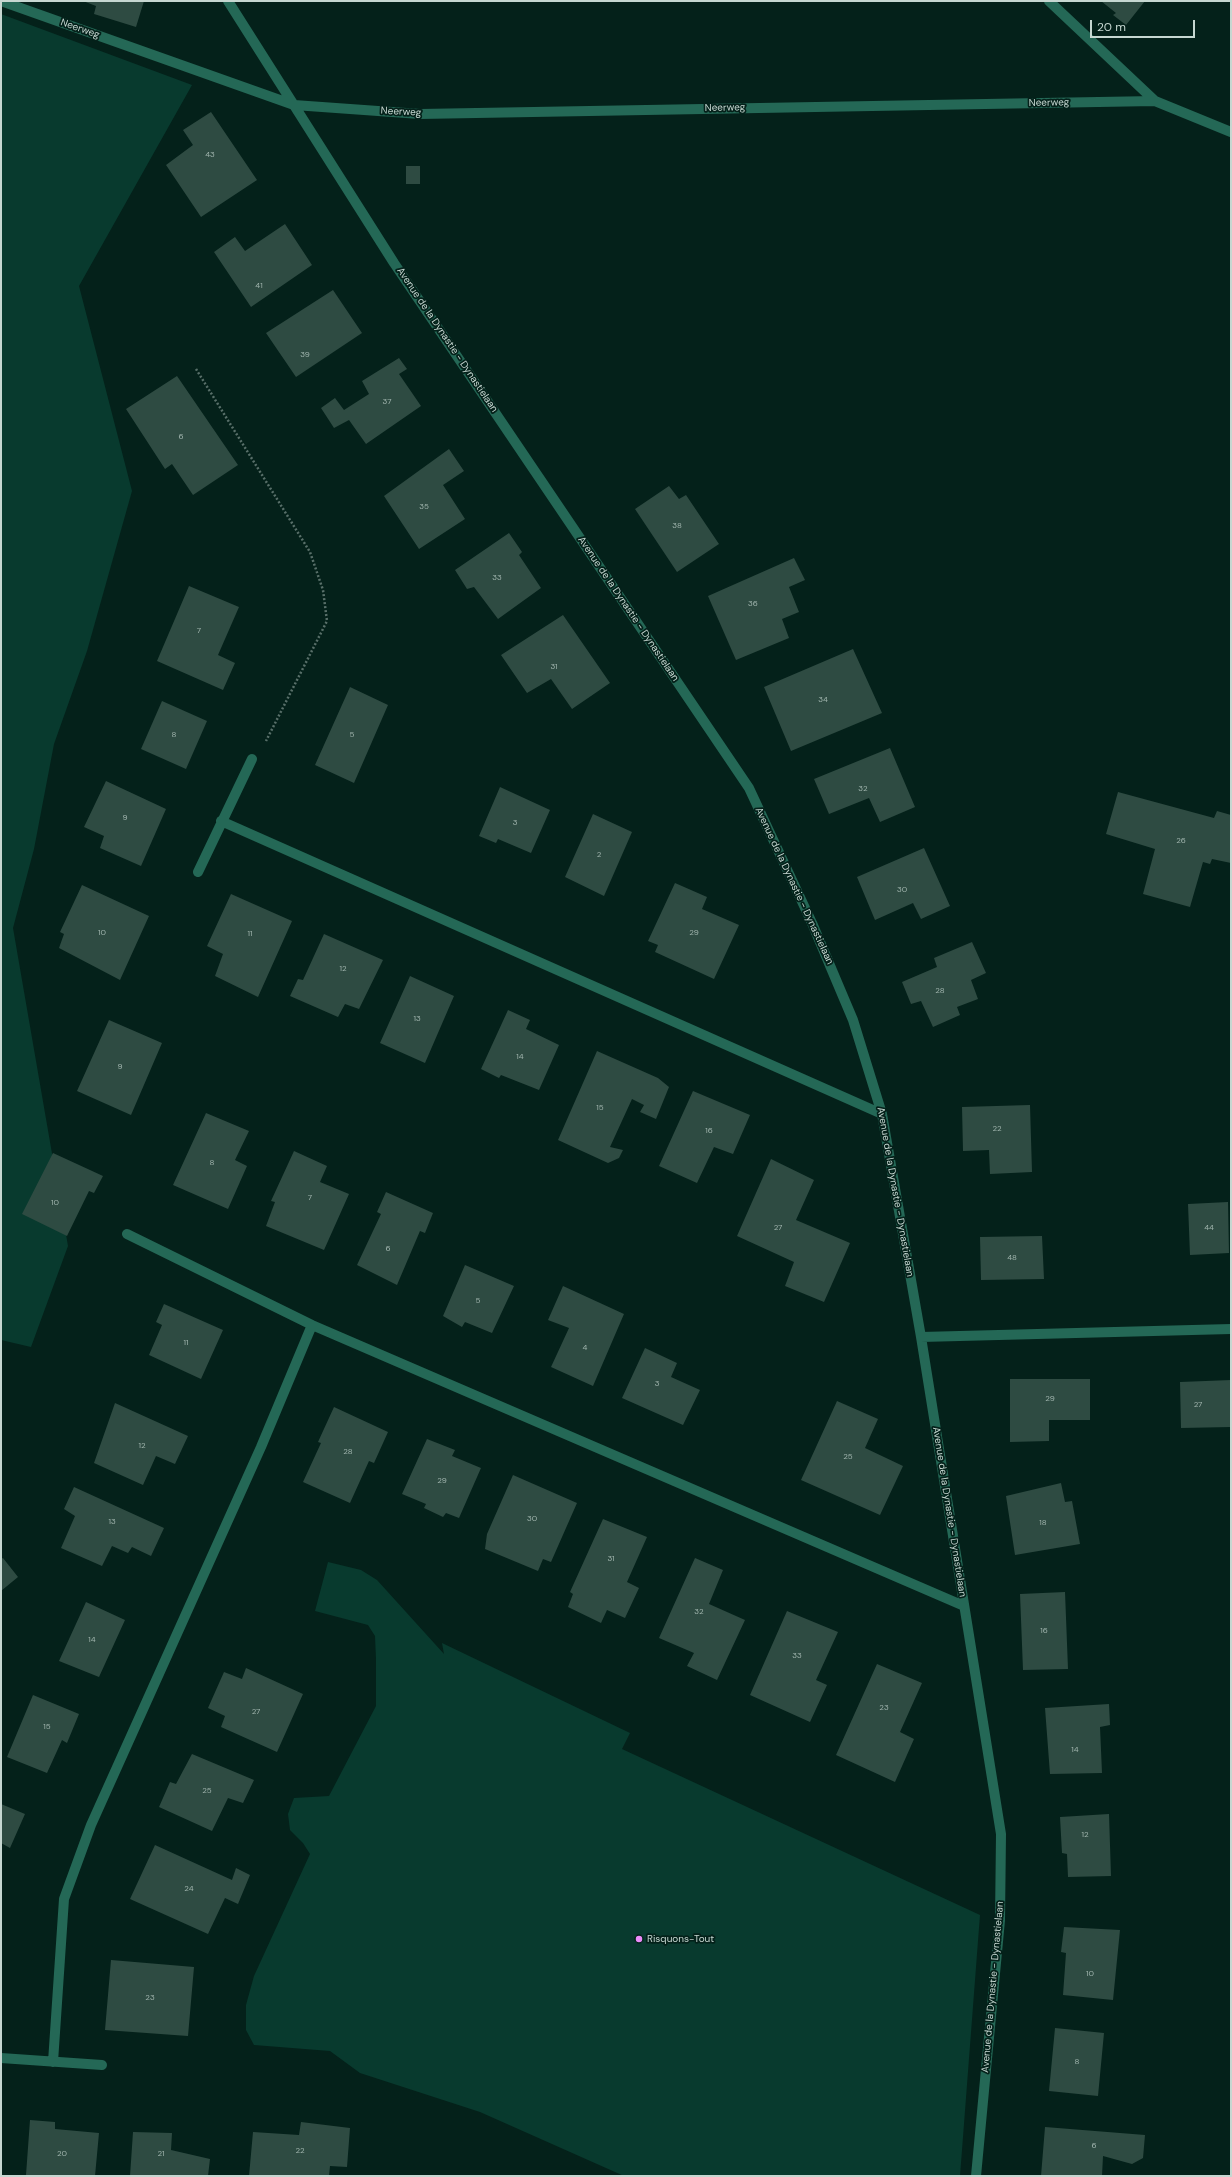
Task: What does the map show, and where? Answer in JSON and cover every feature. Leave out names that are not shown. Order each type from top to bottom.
[{"type":"street","name":"Neerweg","points":[[1,1],[294,105],[420,114],[1155,101]]},
{"type":"street","points":[[228,1],[294,105]]},
{"type":"street","name":"Neerweg","points":[[1049,1],[1155,101],[1231,132]]},
{"type":"street","name":"Avenue de la Dynastie - Dynastielaan","points":[[294,105],[394,263],[749,788],[812,923],[853,1020],[882,1114],[921,1337],[1001,1834],[1000,1920],[976,2176]]},
{"type":"street","points":[[198,872],[221,821],[252,759]]},
{"type":"street","points":[[221,821],[882,1114]]},
{"type":"street","points":[[127,1234],[312,1325],[964,1606]]},
{"type":"street","points":[[53,2062],[64,1899],[91,1826],[258,1454],[312,1325]]},
{"type":"street","points":[[921,1337],[1231,1329]]},
{"type":"street","points":[[1,2058],[102,2065]]},
{"type":"path","points":[[196,369],[310,552],[323,590],[327,622],[268,738],[252,759]]},
{"type":"green space","points":[[1,14],[192,85],[79,286],[132,491],[87,651],[54,744],[34,849],[13,928],[68,1246],[31,1347],[1,1340]]},
{"type":"green space","name":"Risquons-Tout","points":[[328,1562],[361,1570],[377,1580],[444,1654],[442,1643],[630,1733],[622,1749],[980,1915],[960,2176],[624,2176],[480,2112],[360,2073],[330,2051],[254,2045],[246,2030],[246,2005],[254,1976],[310,1854],[303,1843],[290,1830],[288,1814],[294,1798],[329,1796],[376,1706],[375,1636],[368,1625],[315,1611]]},
{"type":"building","points":[[83,1],[144,1],[136,27],[94,14],[96,6]]},
{"type":"building","points":[[1101,1],[1145,1],[1126,25],[1113,15],[1116,13]]},
{"type":"building","points":[[211,112],[257,180],[201,217],[166,165],[193,145],[183,130]]},
{"type":"building","points":[[406,166],[420,166],[420,184],[406,184]]},
{"type":"building","points":[[285,224],[312,265],[251,307],[214,252],[235,237],[245,251]]},
{"type":"building","points":[[333,290],[362,333],[296,377],[266,333]]},
{"type":"building","points":[[399,358],[407,369],[399,374],[421,406],[366,444],[349,420],[334,428],[321,408],[335,398],[344,410],[369,394],[362,381]]},
{"type":"building","points":[[177,376],[238,465],[193,495],[172,464],[165,469],[126,409]]},
{"type":"building","points":[[449,449],[464,471],[443,485],[465,519],[419,549],[384,496]]},
{"type":"building","points":[[669,486],[679,499],[686,495],[719,544],[677,572],[635,509]]},
{"type":"building","points":[[509,533],[522,552],[519,555],[541,588],[498,619],[474,587],[467,589],[455,570]]},
{"type":"building","points":[[794,558],[805,580],[789,587],[799,612],[782,619],[789,638],[736,660],[708,596]]},
{"type":"building","points":[[189,586],[239,607],[218,655],[235,663],[223,690],[157,661]]},
{"type":"building","points":[[563,615],[610,683],[572,709],[551,679],[527,693],[501,655]]},
{"type":"building","points":[[853,649],[882,713],[791,751],[764,687]]},
{"type":"building","points":[[350,687],[388,705],[354,783],[315,765]]},
{"type":"building","points":[[162,701],[207,721],[186,769],[141,749]]},
{"type":"building","points":[[890,748],[915,807],[880,822],[869,798],[829,814],[814,779]]},
{"type":"building","points":[[106,781],[166,809],[141,866],[100,848],[104,836],[84,827]]},
{"type":"building","points":[[500,787],[550,810],[531,853],[498,839],[496,843],[479,836]]},
{"type":"building","points":[[1118,792],[1214,818],[1217,811],[1231,815],[1231,863],[1212,859],[1210,864],[1203,862],[1190,907],[1143,894],[1155,849],[1106,834]]},
{"type":"building","points":[[593,814],[632,832],[604,896],[565,877]]},
{"type":"building","points":[[924,848],[950,906],[921,919],[913,903],[875,920],[857,877]]},
{"type":"building","points":[[675,883],[707,897],[702,909],[739,925],[714,979],[655,952],[658,945],[648,941]]},
{"type":"building","points":[[82,885],[149,916],[120,980],[59,948],[64,934],[60,932]]},
{"type":"building","points":[[231,894],[292,921],[258,997],[215,976],[223,954],[207,946]]},
{"type":"building","points":[[324,934],[383,960],[359,1009],[345,1004],[338,1017],[290,996],[298,979],[303,980]]},
{"type":"building","points":[[972,942],[986,973],[971,980],[978,999],[957,1007],[960,1015],[933,1027],[921,1001],[911,1004],[902,982],[937,967],[934,958]]},
{"type":"building","points":[[410,976],[454,996],[425,1063],[380,1043]]},
{"type":"building","points":[[508,1010],[530,1020],[526,1029],[559,1045],[539,1090],[501,1075],[499,1078],[481,1069]]},
{"type":"building","points":[[109,1020],[162,1043],[131,1115],[77,1091]]},
{"type":"building","points":[[597,1051],[658,1078],[669,1087],[656,1119],[640,1112],[644,1105],[632,1099],[610,1147],[623,1150],[619,1158],[608,1163],[558,1140]]},
{"type":"building","points":[[693,1091],[750,1115],[733,1154],[714,1147],[697,1183],[659,1166]]},
{"type":"building","points":[[1030,1105],[1032,1172],[990,1174],[989,1150],[963,1151],[962,1107]]},
{"type":"building","points":[[206,1113],[249,1131],[235,1160],[247,1166],[228,1209],[173,1185]]},
{"type":"building","points":[[294,1151],[327,1166],[320,1182],[349,1194],[324,1250],[266,1226],[275,1202],[271,1201]]},
{"type":"building","points":[[53,1153],[103,1176],[94,1193],[89,1191],[67,1236],[22,1214]]},
{"type":"building","points":[[771,1159],[814,1180],[796,1220],[850,1243],[824,1302],[785,1286],[794,1262],[737,1236]]},
{"type":"building","points":[[386,1192],[433,1213],[425,1233],[420,1231],[397,1285],[357,1265],[381,1214],[377,1212]]},
{"type":"building","points":[[1228,1202],[1229,1253],[1190,1255],[1188,1204]]},
{"type":"building","points":[[1042,1236],[1044,1279],[981,1280],[980,1237]]},
{"type":"building","points":[[465,1265],[514,1286],[492,1333],[465,1322],[462,1327],[443,1316]]},
{"type":"building","points":[[563,1286],[624,1314],[593,1386],[551,1367],[569,1328],[548,1320]]},
{"type":"building","points":[[164,1304],[223,1330],[201,1379],[149,1355],[162,1325],[156,1322]]},
{"type":"building","points":[[645,1348],[677,1363],[671,1377],[700,1390],[683,1425],[622,1398]]},
{"type":"building","points":[[1010,1379],[1090,1379],[1090,1420],[1049,1420],[1049,1441],[1010,1442]]},
{"type":"building","points":[[1231,1380],[1231,1427],[1181,1428],[1180,1382]]},
{"type":"building","points":[[837,1401],[878,1419],[865,1448],[903,1466],[880,1515],[801,1480]]},
{"type":"building","points":[[115,1403],[188,1436],[175,1464],[156,1456],[143,1485],[94,1463]]},
{"type":"building","points":[[334,1407],[388,1432],[374,1463],[369,1461],[350,1503],[303,1482],[321,1443],[318,1442]]},
{"type":"building","points":[[427,1439],[455,1450],[452,1456],[481,1468],[459,1518],[446,1513],[443,1517],[424,1508],[426,1504],[402,1494]]},
{"type":"building","points":[[513,1475],[577,1503],[551,1562],[543,1559],[538,1571],[485,1549],[487,1534]]},
{"type":"building","points":[[1061,1483],[1065,1502],[1072,1501],[1080,1544],[1015,1555],[1006,1496]]},
{"type":"building","points":[[74,1487],[164,1528],[151,1556],[132,1547],[128,1553],[112,1546],[102,1566],[61,1548],[75,1516],[64,1509]]},
{"type":"building","points":[[603,1519],[647,1537],[627,1582],[639,1588],[625,1618],[607,1610],[601,1623],[568,1607],[573,1594],[570,1592]]},
{"type":"building","points":[[3,1558],[18,1577],[1,1591],[1,1559]]},
{"type":"building","points":[[695,1558],[723,1570],[709,1604],[745,1620],[717,1680],[687,1666],[694,1653],[659,1638]]},
{"type":"building","points":[[1065,1592],[1068,1669],[1023,1670],[1020,1594]]},
{"type":"building","points":[[86,1602],[125,1620],[99,1677],[59,1661]]},
{"type":"building","points":[[787,1611],[838,1632],[816,1680],[827,1685],[810,1722],[750,1695]]},
{"type":"building","points":[[877,1664],[922,1683],[900,1732],[914,1739],[895,1782],[836,1755]]},
{"type":"building","points":[[246,1668],[303,1694],[277,1752],[221,1727],[225,1716],[208,1708],[224,1672],[242,1679]]},
{"type":"building","points":[[33,1695],[79,1714],[67,1743],[62,1740],[47,1773],[7,1757]]},
{"type":"building","points":[[1109,1704],[1110,1725],[1100,1727],[1102,1773],[1050,1774],[1045,1708]]},
{"type":"building","points":[[192,1754],[254,1780],[243,1803],[228,1798],[212,1831],[159,1807],[170,1782],[176,1784]]},
{"type":"building","points":[[1,1804],[25,1814],[10,1848],[1,1843]]},
{"type":"building","points":[[1109,1814],[1111,1876],[1068,1877],[1067,1854],[1062,1853],[1060,1817]]},
{"type":"building","points":[[155,1845],[232,1880],[236,1868],[250,1875],[238,1904],[225,1898],[208,1934],[130,1899]]},
{"type":"building","points":[[1064,1927],[1120,1930],[1113,2000],[1063,1995],[1066,1953],[1061,1952]]},
{"type":"building","points":[[111,1960],[194,1967],[188,2036],[105,2030]]},
{"type":"building","points":[[1055,2028],[1104,2033],[1098,2096],[1049,2091]]},
{"type":"building","points":[[30,2120],[55,2122],[55,2129],[99,2133],[95,2176],[26,2175]]},
{"type":"building","points":[[301,2122],[350,2128],[347,2167],[330,2166],[329,2176],[249,2176],[253,2132],[299,2135]]},
{"type":"building","points":[[1045,2127],[1145,2135],[1143,2158],[1132,2164],[1103,2156],[1102,2176],[1041,2176]]},
{"type":"building","points":[[133,2132],[172,2133],[171,2150],[210,2159],[208,2176],[130,2176]]},
{"type":"place","name":"Risquons-Tout","points":[[639,1939]]}]
